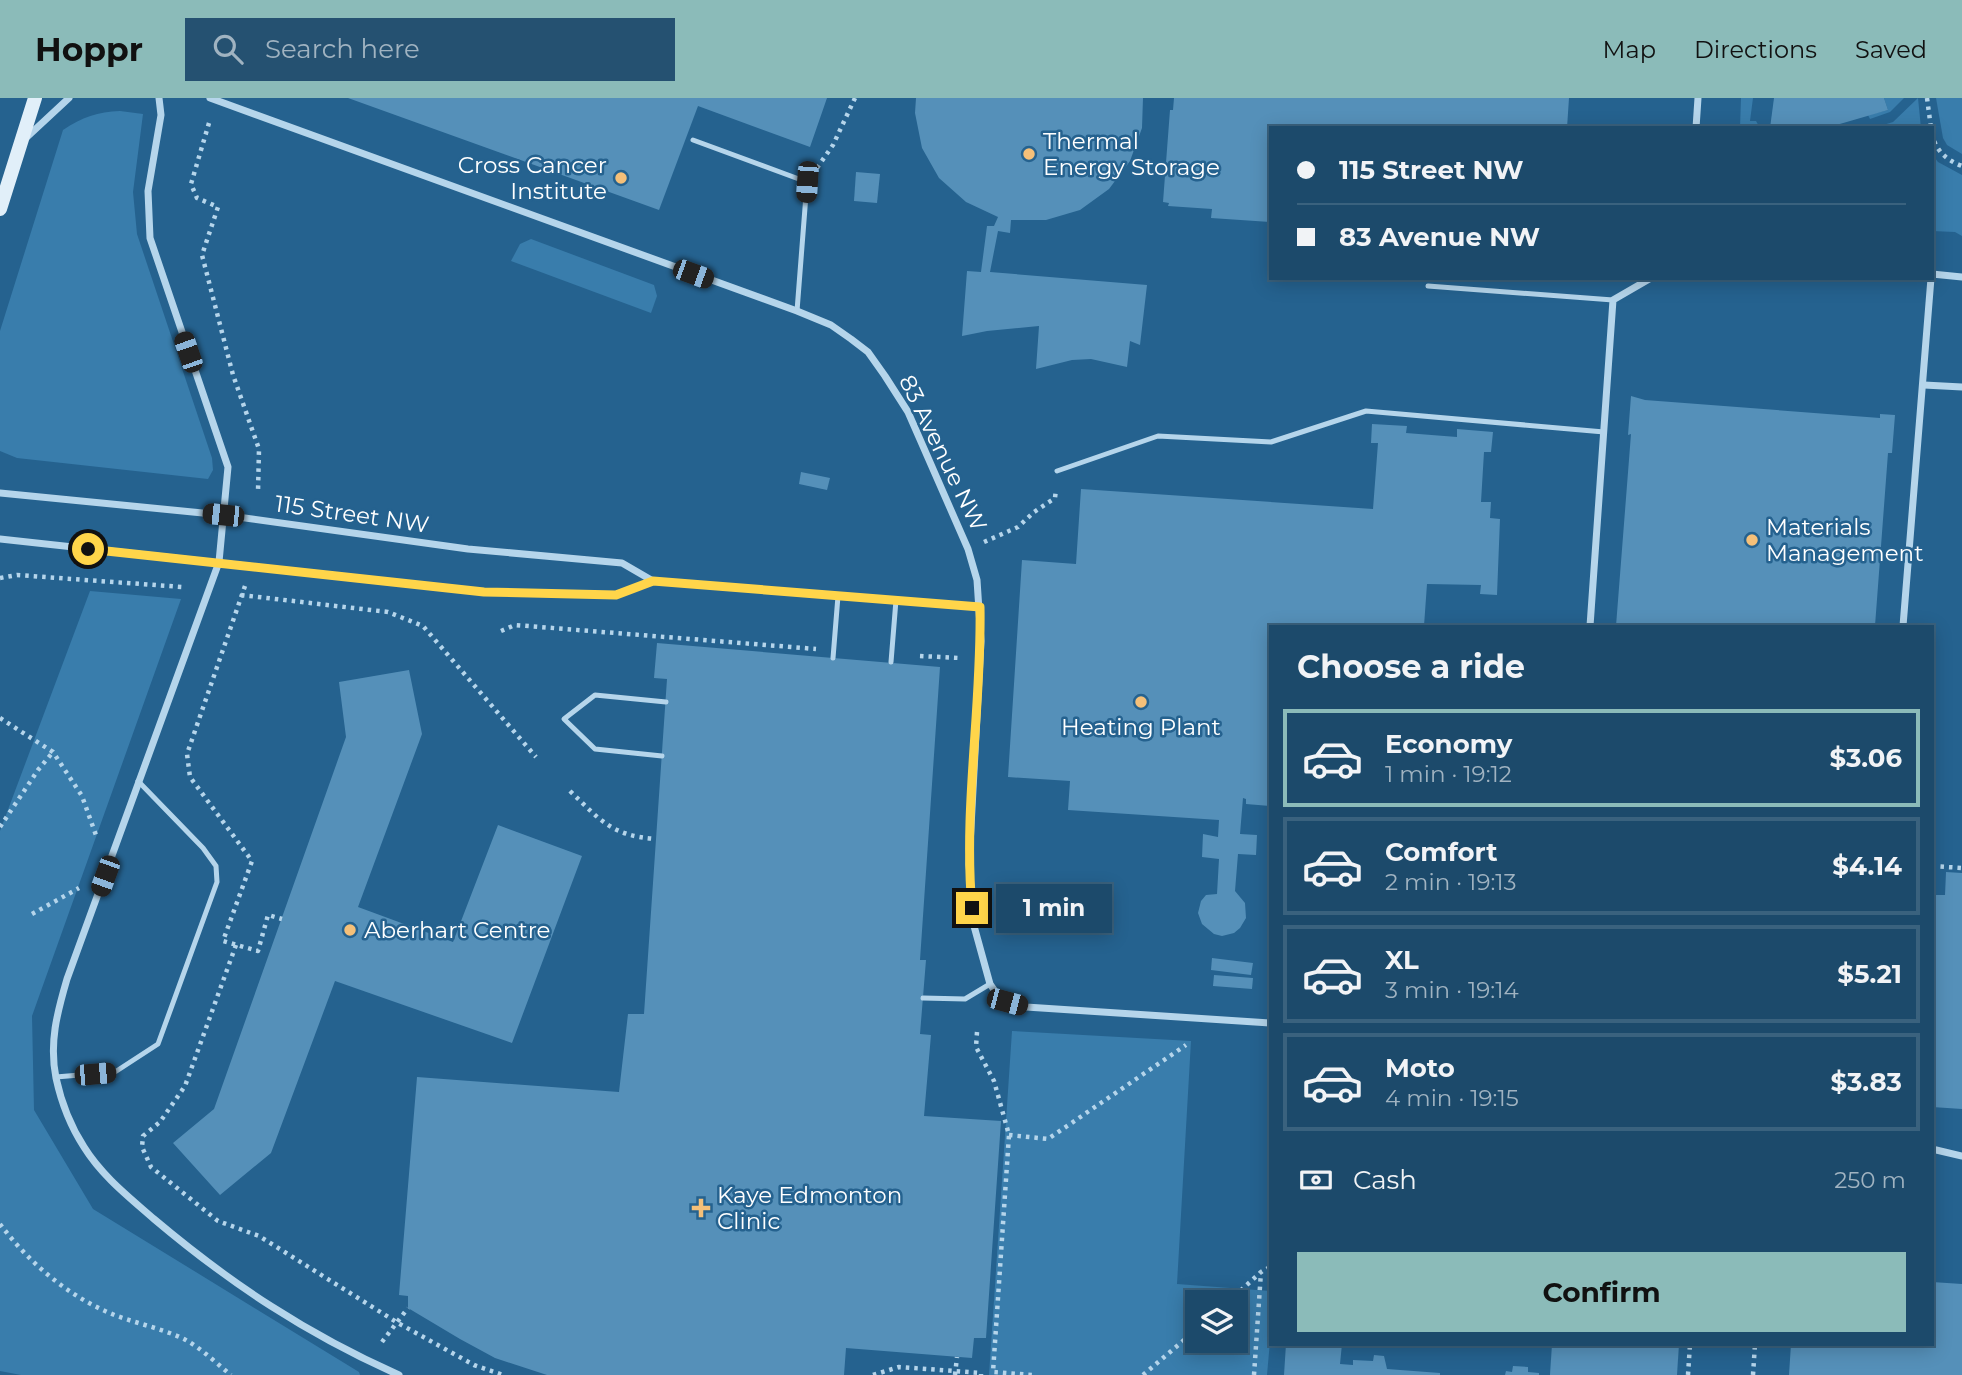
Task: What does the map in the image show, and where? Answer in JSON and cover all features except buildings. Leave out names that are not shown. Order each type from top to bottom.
[{"type":"main road","points":[[0,209],[35,98]]},
{"type":"street","points":[[21,142],[69,98]]},
{"type":"street","points":[[159,98],[161,116],[148,191],[150,238],[228,467],[219,562],[138,781],[58,1010],[52,1035],[56,1077],[68,1116],[84,1147],[113,1184],[201,1258],[245,1290],[290,1320],[399,1375]]},
{"type":"street","name":"83 Avenue NW","points":[[210,98],[797,311],[831,325],[868,352],[908,412],[968,549],[977,580],[980,607],[980,671],[969,864],[974,926],[990,984]]},
{"type":"street","points":[[1696,126],[1698,98]]},
{"type":"street","points":[[1934,276],[1962,276]]},
{"type":"street","points":[[1590,625],[1613,300],[1648,280]]},
{"type":"street","points":[[1903,625],[1931,280]]},
{"type":"street","points":[[1924,384],[1962,387]]},
{"type":"street","name":"115 Street NW","points":[[0,493],[223,515],[468,548],[622,562],[653,581]]},
{"type":"street","name":"115 Street NW","points":[[0,540],[484,592],[616,595],[653,581],[980,607]]},
{"type":"street","points":[[990,984],[1007,1002],[1026,1007],[1269,1023]]},
{"type":"street","points":[[1934,1149],[1962,1156]]},
{"type":"lane","points":[[694,140],[807,182],[797,311]]},
{"type":"lane","points":[[1429,286],[1613,300]]},
{"type":"lane","points":[[1057,471],[1158,436],[1271,442],[1366,411],[1604,432]]},
{"type":"lane","points":[[833,658],[838,596]]},
{"type":"lane","points":[[891,662],[896,600]]},
{"type":"lane","points":[[662,755],[595,749],[564,719],[595,695],[666,702]]},
{"type":"lane","points":[[56,1077],[115,1072],[158,1044],[217,882],[216,866],[203,848],[138,781]]},
{"type":"lane","points":[[923,998],[965,999],[990,984]]},
{"type":"path","points":[[807,182],[833,145],[855,98]]},
{"type":"path","points":[[1927,98],[1931,126]]},
{"type":"path","points":[[209,123],[191,184],[197,198],[218,207],[202,255],[233,375],[259,449],[258,492]]},
{"type":"path","points":[[1934,138],[1945,157],[1962,166]]},
{"type":"path","points":[[968,549],[1018,527],[1055,498],[1057,471]]},
{"type":"path","points":[[0,578],[17,575],[182,587]]},
{"type":"path","points":[[249,578],[187,754],[190,777],[252,861],[223,942],[258,951],[268,915],[282,919]]},
{"type":"path","points":[[241,595],[388,611],[423,626],[536,757]]},
{"type":"path","points":[[501,631],[515,625],[816,649]]},
{"type":"path","points":[[920,656],[960,658]]},
{"type":"path","points":[[0,718],[53,752],[82,796],[106,871],[32,914]]},
{"type":"path","points":[[0,827],[53,752]]},
{"type":"path","points":[[570,791],[604,824],[634,838],[656,839]]},
{"type":"path","points":[[1934,866],[1962,868]]},
{"type":"path","points":[[236,945],[185,1087],[160,1122],[143,1136],[142,1147],[151,1167],[218,1221],[259,1236],[398,1323],[474,1365],[503,1375]]},
{"type":"path","points":[[977,1032],[976,1047],[994,1081],[1009,1135],[993,1373]]},
{"type":"path","points":[[1009,1135],[1048,1139],[1186,1045]]},
{"type":"path","points":[[0,1224],[18,1249],[78,1296],[115,1315],[184,1339],[231,1375]]},
{"type":"path","points":[[1241,1290],[1269,1268]]},
{"type":"path","points":[[1254,1375],[1261,1272]]},
{"type":"path","points":[[382,1342],[408,1308]]},
{"type":"path","points":[[1143,1375],[1185,1339]]},
{"type":"path","points":[[1688,1375],[1690,1346]]},
{"type":"path","points":[[1753,1375],[1755,1346]]},
{"type":"path","points":[[955,1375],[957,1357]]},
{"type":"path","points":[[873,1375],[899,1367],[1032,1375]]},
{"type":"shaded area","points":[[1741,98],[1753,98],[1750,121],[1756,121],[1759,126],[1740,126]]},
{"type":"shaded area","points":[[1884,98],[1904,98],[1890,112],[1870,119],[1868,115],[1888,110]]},
{"type":"shaded area","points":[[1918,98],[1921,126],[1880,126],[1893,122]]},
{"type":"shaded area","points":[[1936,98],[1962,98],[1962,154],[1947,145],[1943,138]]},
{"type":"shaded area","points":[[120,111],[143,114],[133,192],[137,234],[212,458],[213,470],[208,479],[17,458],[0,451],[0,331],[63,130],[90,116]]},
{"type":"shaded area","points":[[1934,157],[1938,162],[1962,175],[1962,236],[1955,232],[1934,231]]},
{"type":"shaded area","points":[[531,239],[654,285],[657,296],[651,313],[511,261],[520,244]]},
{"type":"shaded area","points":[[90,591],[181,599],[32,1016],[34,1110],[93,1209],[360,1375],[21,1375],[0,1371],[0,831]]},
{"type":"shaded area","points":[[1012,1031],[1191,1041],[1177,1284],[1269,1291],[1267,1375],[989,1375]]},
{"type":"place","name":"Thermal Energy Storage","points":[[1029,154]]},
{"type":"place","name":"Cross Cancer Institute","points":[[621,178]]},
{"type":"place","name":"Materials Management","points":[[1752,540]]},
{"type":"place","name":"Heating Plant","points":[[1141,702]]},
{"type":"place","name":"Aberhart Centre","points":[[350,930]]},
{"type":"place","name":"Kaye Edmonton Clinic","points":[[701,1208]]},
{"type":"route","points":[[88,549],[484,592],[616,595],[653,581],[980,607],[980,671],[969,864],[972,908]]}]
